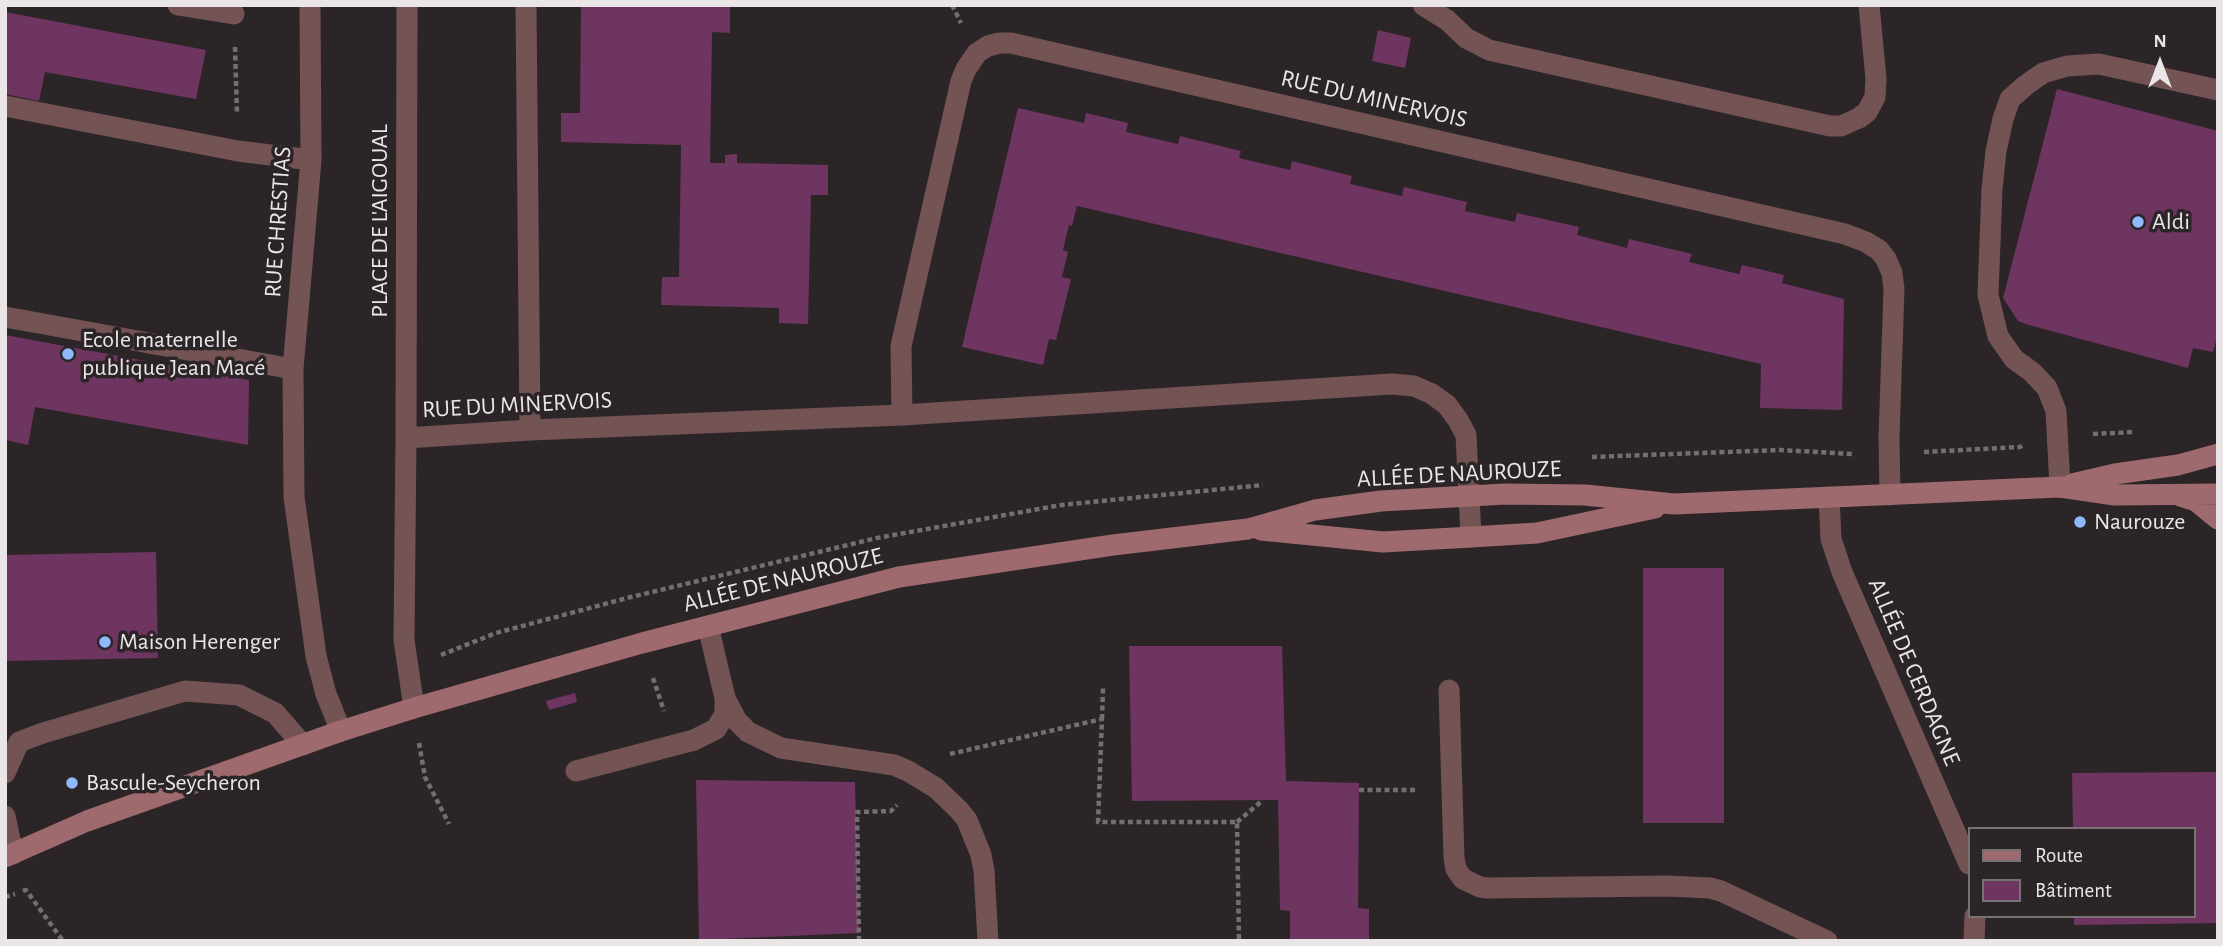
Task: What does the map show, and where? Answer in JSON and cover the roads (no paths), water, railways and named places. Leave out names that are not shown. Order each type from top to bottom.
[{"type":"street","points":[[178,5],[234,15]]},
{"type":"street","name":"RUE CHRESTIAS","points":[[310,5],[311,160],[293,369],[294,497],[316,656],[326,694],[341,731]]},
{"type":"street","name":"PLACE DE L'AIGOUAL","points":[[406,438],[407,5]]},
{"type":"street","points":[[526,5],[530,430]]},
{"type":"street","points":[[1423,5],[1447,20],[1466,38],[1489,50],[1830,126],[1841,126],[1859,118],[1867,112],[1875,97],[1876,79],[1869,5]]},
{"type":"street","name":"RUE DU MINERVOIS","points":[[902,415],[901,346],[961,81],[965,69],[977,53],[999,43],[1011,43],[1845,234],[1866,242],[1880,250],[1886,259],[1892,273],[1894,289],[1889,437],[1890,495]]},
{"type":"street","points":[[2060,487],[2056,411],[2047,388],[2032,372],[2014,359],[1998,336],[1988,295],[1996,151],[2010,99],[2043,74],[2067,66],[2099,64],[2218,90]]},
{"type":"street","points":[[5,106],[238,151],[311,160]]},
{"type":"street","points":[[5,317],[293,369]]},
{"type":"street","name":"RUE DU MINERVOIS","points":[[414,708],[404,640],[406,438],[530,430],[902,415],[1392,384],[1414,386],[1447,405],[1466,435],[1471,537]]},
{"type":"street","name":"ALLÉE DE NAUROUZE","points":[[9,855],[87,821],[341,731],[414,708],[708,626],[900,577],[1248,528],[1315,510],[1381,501],[1505,494],[1585,495],[1674,504],[2060,487],[2115,474],[2178,465],[2218,454]]},
{"type":"street","name":"ALLÉE DE NAUROUZE","points":[[2060,487],[2115,495],[2218,494]]},
{"type":"street","points":[[2178,495],[2196,502],[2218,519]]},
{"type":"street","name":"ALLÉE DE CERDAGNE","points":[[1829,497],[1831,539],[1842,572],[1968,862]]},
{"type":"street","name":"ALLÉE DE NAUROUZE","points":[[1248,528],[1383,542],[1536,533],[1674,504]]},
{"type":"street","points":[[576,771],[694,740],[716,729],[724,714],[724,698],[708,626]]},
{"type":"street","points":[[1449,690],[1454,863],[1463,879],[1487,888],[1710,888],[1827,941]]},
{"type":"street","points":[[5,774],[19,742],[185,691],[239,695],[275,713],[303,745]]},
{"type":"street","points":[[724,698],[737,722],[748,732],[781,748],[894,765],[923,780],[953,804],[967,820],[984,870],[988,941]]},
{"type":"street","points":[[5,816],[9,855]]},
{"type":"street","points":[[1974,941],[1975,918]]},
{"type":"place","name":"Aldi","points":[[2138,222]]},
{"type":"place","name":"Ecole maternelle publique Jean Macé","points":[[68,354]]},
{"type":"place","name":"Naurouze","points":[[2080,522]]},
{"type":"place","name":"Maison Herenger","points":[[105,642]]},
{"type":"place","name":"Bascule-Seycheron","points":[[72,783]]}]
